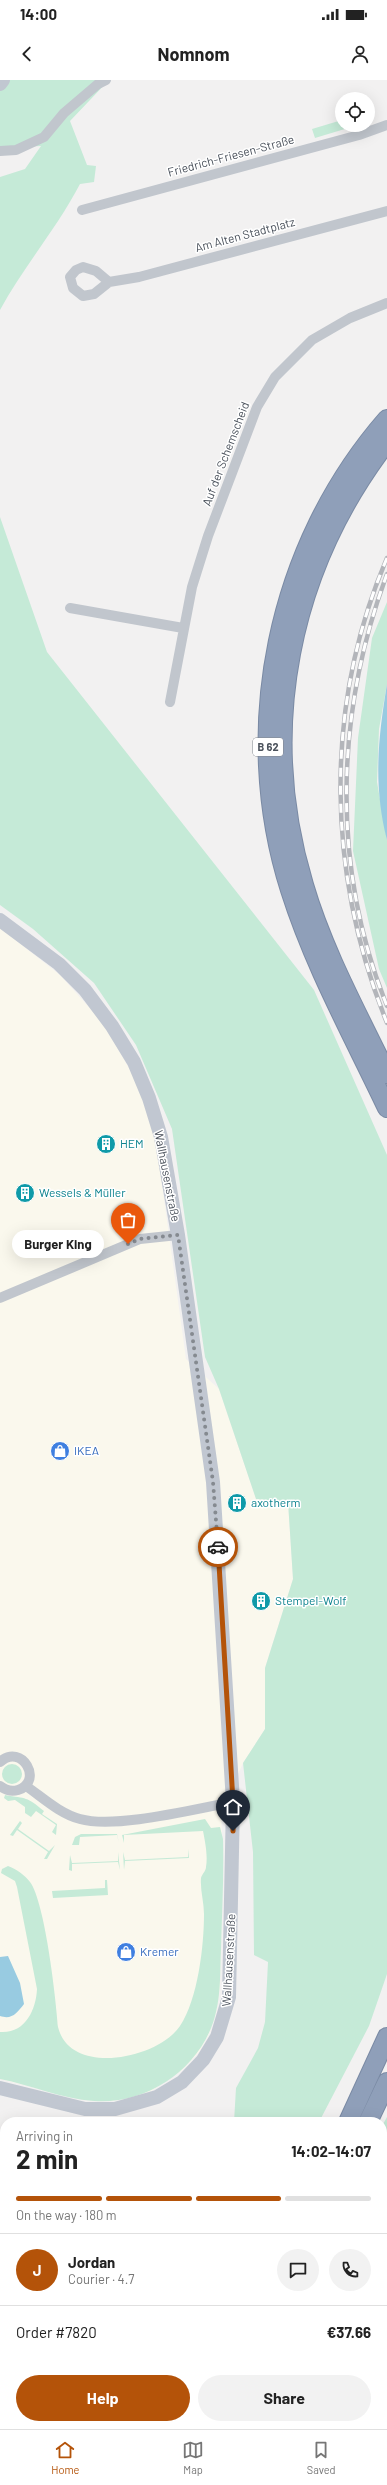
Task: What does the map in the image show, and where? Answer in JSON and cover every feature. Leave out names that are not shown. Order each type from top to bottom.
[{"type":"highway","name":"B 62","points":[[381,1079],[336,1003],[290,890],[273,815],[267,739],[271,685],[276,647],[292,588],[302,559],[321,518],[344,478],[387,419]]},
{"type":"highway","name":"B 62","points":[[387,442],[341,511],[322,551],[306,593],[290,658],[282,739],[286,805],[304,885],[381,1079],[387,1108]]},
{"type":"highway","points":[[351,2117],[369,2081],[387,2037]]},
{"type":"highway","points":[[345,2117],[369,2081]]},
{"type":"highway","points":[[370,2117],[387,2082]]},
{"type":"street","points":[[0,84],[3,80]]},
{"type":"street","points":[[0,151],[16,150],[44,137],[64,113],[98,84],[106,80]]},
{"type":"street","name":"Friedrich-Friesen-Straße","points":[[82,210],[360,135],[387,125]]},
{"type":"street","name":"Am Alten Stadtplatz","points":[[109,282],[139,277],[387,211]]},
{"type":"street","name":"Auf der Schemscheid","points":[[170,702],[192,587],[208,536],[257,407],[275,377],[312,340],[350,318],[387,303]]},
{"type":"street","points":[[70,608],[183,628]]},
{"type":"street","name":"Wallhausenstraße","points":[[0,920],[59,964],[85,990],[112,1026],[134,1062],[149,1098],[161,1137],[178,1235],[213,1482],[233,1802],[229,1997],[218,2037],[203,2060],[182,2082],[164,2094],[144,2103],[115,2109],[100,2110],[71,2106],[0,2088]]},
{"type":"street","points":[[0,1298],[140,1239],[178,1235]]},
{"type":"street","points":[[0,1762],[12,1756],[22,1759],[29,1768],[30,1773],[26,1786]]},
{"type":"street","points":[[0,1786],[14,1791],[26,1786]]},
{"type":"street","points":[[26,1786],[72,1816],[97,1822],[153,1816],[233,1802]]},
{"type":"shaded area","points":[[0,928],[60,975],[103,1023],[138,1084],[155,1133],[186,1359],[219,1389],[256,1499],[288,1501],[293,1579],[265,1668],[265,1729],[243,1763],[221,1813],[223,1859],[220,1987],[216,2013],[209,2034],[199,2052],[182,2070],[151,2091],[113,2101],[75,2098],[0,2079]]},
{"type":"green space","points":[[0,80],[109,80],[70,121],[87,165],[96,166],[94,182],[80,184],[0,310],[0,177],[25,169],[41,146],[0,148]]},
{"type":"green space","points":[[335,122],[335,132],[315,138],[312,129]]},
{"type":"green space","points":[[0,517],[47,652],[314,990],[387,1155],[387,1974],[369,2026],[322,2117],[234,2117],[236,2088],[258,2048],[265,2022],[268,1962],[254,1955],[253,1852],[243,1763],[265,1729],[265,1668],[293,1579],[288,1502],[256,1499],[219,1389],[205,1357],[172,1129],[136,1045],[94,983],[33,929],[0,905]]},
{"type":"green space","points":[[387,602],[387,684],[379,729],[377,782],[387,840],[387,988],[379,969],[353,851],[358,738],[372,638]]},
{"type":"green space","points":[[12,1764],[19,1767],[22,1774],[19,1781],[12,1784],[5,1781],[2,1774],[5,1767]]},
{"type":"green space","points":[[5,1795],[30,1800],[38,1806],[44,1811],[42,1814],[57,1824],[56,1835],[52,1832],[56,1825],[36,1811],[31,1817],[25,1813],[25,1807],[15,1800],[8,1801],[4,1798]]},
{"type":"green space","points":[[205,1819],[211,1828],[220,1827],[223,1839],[223,1894],[218,2004],[210,2031],[200,2049],[187,2065],[154,2089],[115,2101],[94,2101],[70,2098],[0,2079],[0,2032],[9,2032],[16,2029],[28,2019],[34,2005],[37,1989],[17,1887],[15,1881],[1,1873],[2,1869],[8,1866],[20,1872],[30,1882],[35,1893],[45,1929],[49,1952],[58,2027],[66,2043],[79,2053],[96,2057],[115,2058],[135,2054],[153,2047],[169,2038],[180,2026],[191,2002],[199,1972],[203,1941],[204,1914],[201,1878],[207,1863],[203,1831],[124,1835],[124,1843],[122,1835]]},
{"type":"green space","points":[[20,1821],[22,1823],[18,1829],[49,1851],[55,1845],[47,1859],[44,1859],[48,1852],[17,1830],[13,1836],[10,1835]]},
{"type":"green space","points":[[81,1834],[117,1834],[119,1843],[117,1835],[80,1837],[79,1845],[72,1845],[75,1837]]},
{"type":"green space","points":[[188,1849],[189,1858],[125,1861],[124,1870],[123,1852],[125,1860],[188,1857]]},
{"type":"green space","points":[[118,1852],[120,1870],[118,1862],[72,1864],[72,1871],[69,1870],[70,1855],[72,1863],[118,1861]]},
{"type":"green space","points":[[105,1880],[107,1880],[108,1895],[53,1898],[52,1891],[105,1888]]},
{"type":"water","points":[[387,684],[387,840],[380,800],[378,762],[381,724]]},
{"type":"water","points":[[8,1956],[20,1983],[24,2004],[14,2015],[4,2017],[0,2016],[0,1957]]},
{"type":"railway","points":[[387,558],[366,615],[352,673],[343,732],[340,791],[344,850],[353,909],[367,966],[387,1023]]},
{"type":"railway","points":[[387,574],[370,627],[357,681],[349,736],[346,790],[349,845],[356,900],[369,953],[387,1006]]},
{"type":"way so far","points":[[128,1244],[140,1239],[178,1235],[213,1482],[218,1547]]},
{"type":"place","name":"HEM","points":[[106,1144]]},
{"type":"place","name":"Wessels & Müller","points":[[25,1193]]},
{"type":"place","name":"Burger King","points":[[128,1244]]},
{"type":"place","name":"IKEA","points":[[60,1451]]},
{"type":"place","name":"axotherm","points":[[237,1503]]},
{"type":"place","name":"Stempel-Wolf","points":[[261,1601]]},
{"type":"place","name":"Kremer","points":[[126,1952]]},
{"type":"route","points":[[218,1547],[225,1644],[229,1748],[233,1802],[233,1831]]}]
